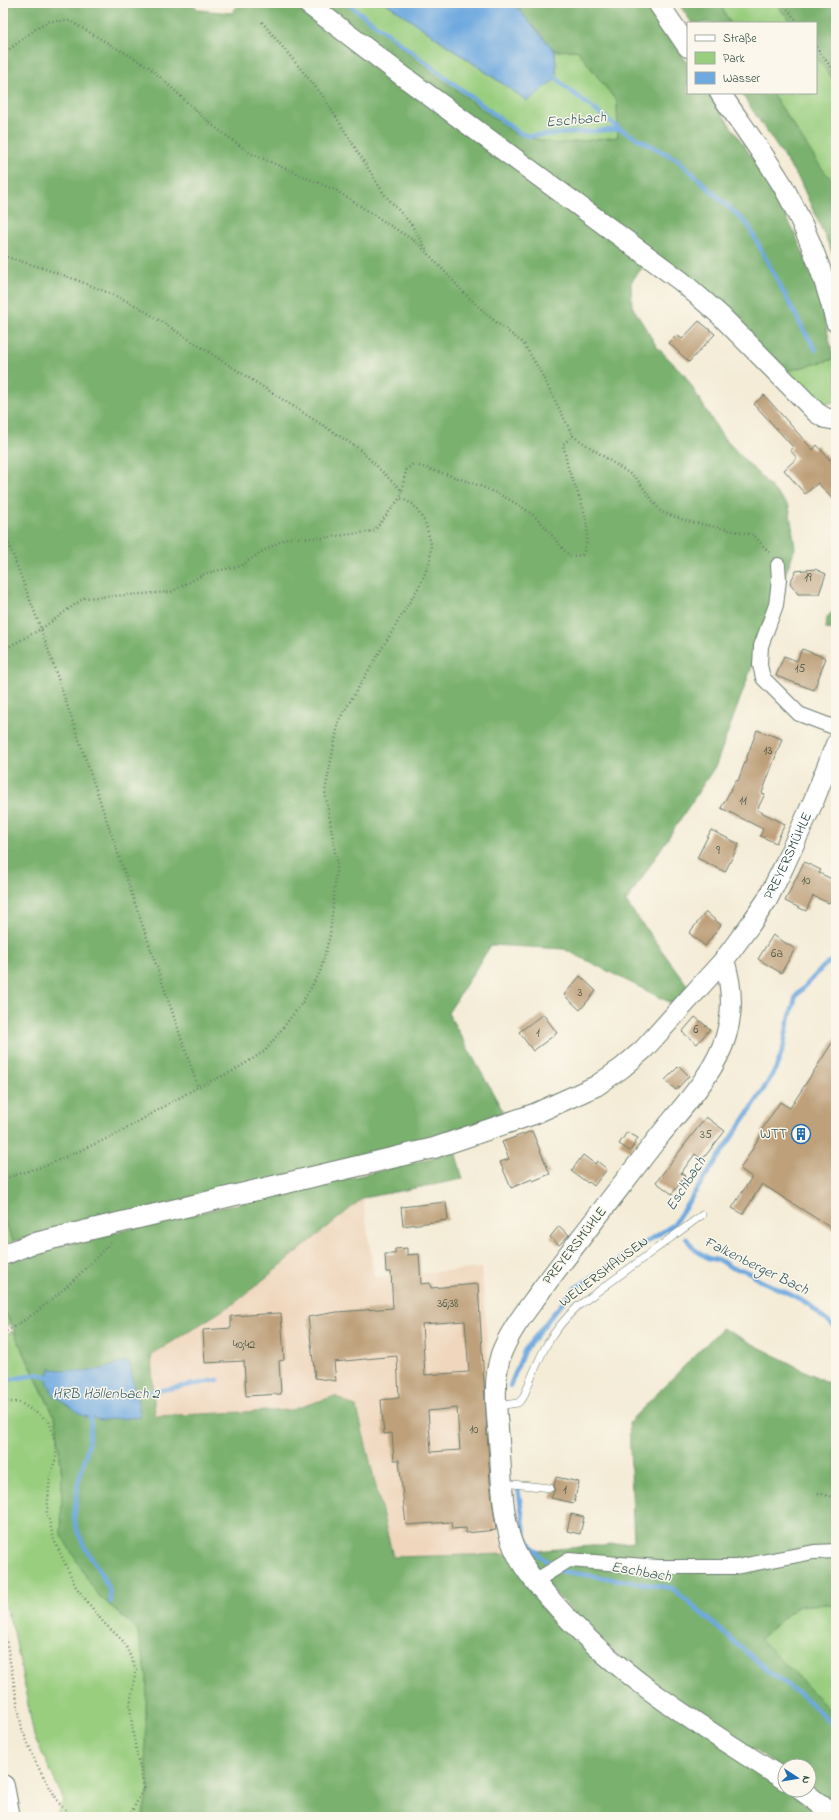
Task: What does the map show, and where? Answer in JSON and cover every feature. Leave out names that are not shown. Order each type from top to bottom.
[{"type":"highway","points":[[3,1786],[9,1817]]},
{"type":"main road","points":[[307,3],[404,77],[681,281],[720,314],[818,413],[825,418],[836,420]]},
{"type":"main road","points":[[658,3],[687,46]]},
{"type":"main road","points":[[721,94],[764,156],[789,198],[808,236],[819,264],[836,322]]},
{"type":"main road","name":"PREYERSMÜHLE","points":[[3,1255],[31,1244],[434,1148],[500,1127],[571,1098],[596,1086],[622,1068],[644,1049],[724,960],[762,906],[783,868],[814,800],[836,744]]},
{"type":"main road","name":"PREYERSMÜHLE","points":[[724,960],[731,987],[731,1007],[728,1026],[719,1054],[686,1102],[514,1327],[498,1367],[496,1378],[497,1406],[503,1483],[509,1531],[518,1556],[540,1578],[568,1619],[619,1667],[674,1707],[777,1775]]},
{"type":"main road","points":[[812,1798],[836,1816]]},
{"type":"street","points":[[778,565],[779,580],[776,605],[761,646],[760,665],[763,678],[799,714],[836,728]]},
{"type":"street","points":[[540,1578],[569,1560],[658,1567],[736,1567],[814,1552],[836,1551]]},
{"type":"lane","name":"WELLERSHAUSEN","points":[[497,1406],[518,1403],[523,1398],[546,1343],[567,1316],[593,1293],[678,1234],[702,1215]]},
{"type":"lane","points":[[503,1483],[550,1488]]},
{"type":"path","points":[[782,3],[798,22]]},
{"type":"path","points":[[3,54],[43,24],[50,21],[70,21],[149,67],[212,125],[250,153],[337,191],[418,244],[468,297],[492,319],[524,344],[540,371],[573,436],[636,478],[662,512],[687,521],[754,535],[778,565]]},
{"type":"path","points":[[262,22],[323,96],[384,194],[411,224],[429,254]]},
{"type":"path","points":[[817,48],[836,74]]},
{"type":"path","points":[[3,256],[100,288],[137,306],[358,448],[402,491]]},
{"type":"path","points":[[3,650],[41,629],[84,598],[172,592],[206,573],[241,566],[261,552],[287,538],[323,538],[374,531],[400,498],[406,470],[413,464],[488,489],[510,500],[534,516],[570,556],[582,555],[587,544],[586,514],[568,466],[563,444],[573,436]]},
{"type":"path","points":[[3,1179],[47,1164],[113,1136],[198,1087],[233,1071],[265,1051],[302,1003],[320,972],[330,935],[337,863],[325,791],[339,720],[421,583],[430,561],[431,544],[426,522],[413,504],[400,498]]},
{"type":"path","points":[[3,529],[41,629],[198,1087]]},
{"type":"path","points":[[3,1333],[39,1309],[83,1272],[112,1241]]},
{"type":"path","points":[[3,1401],[21,1403],[49,1421],[56,1443],[56,1458],[50,1476],[47,1512],[54,1540],[76,1587],[104,1622],[124,1642],[136,1669],[130,1705],[133,1734],[144,1788],[129,1817]]},
{"type":"path","points":[[818,1493],[836,1498]]},
{"type":"path","points":[[3,1622],[22,1729],[37,1765],[59,1803],[72,1817]]},
{"type":"shaded area","points":[[363,1198],[374,1277],[482,1268],[500,1540],[509,1554],[393,1557],[357,1408],[335,1396],[291,1410],[155,1416],[151,1355],[236,1302]]},
{"type":"green space","points":[[3,3],[191,3],[199,10],[232,13],[240,3],[298,3],[646,263],[631,282],[632,306],[657,347],[684,374],[722,436],[789,506],[795,548],[716,765],[626,902],[688,986],[673,1004],[564,949],[491,945],[448,1013],[503,1111],[471,1131],[13,1241],[3,1219]]},
{"type":"green space","points":[[319,3],[350,3],[411,56],[515,134],[556,144],[618,137],[617,102],[577,50],[555,51],[513,3],[646,3],[687,63],[687,94],[709,94],[767,179],[793,230],[806,260],[821,305],[834,359],[787,371]]},
{"type":"green space","points":[[350,3],[386,3],[527,101],[557,78],[555,51],[577,50],[617,102],[618,137],[556,144],[515,134],[411,56]]},
{"type":"green space","points":[[678,3],[719,3],[729,22],[691,22]]},
{"type":"green space","points":[[719,3],[775,3],[791,22],[729,22]]},
{"type":"green space","points":[[775,3],[836,3],[836,83],[817,58],[817,22],[791,22]]},
{"type":"green space","points":[[817,58],[836,83],[836,185],[820,166],[773,94],[817,94]]},
{"type":"green space","points":[[742,94],[773,94],[820,166],[836,185],[836,261],[800,181]]},
{"type":"green space","points":[[834,359],[836,366],[836,400],[829,403],[823,403],[809,395],[787,371]]},
{"type":"green space","points":[[836,608],[836,630],[826,629],[827,617]]},
{"type":"green space","points":[[455,1151],[463,1179],[363,1198],[236,1302],[151,1355],[155,1416],[291,1410],[335,1396],[357,1408],[393,1557],[509,1554],[540,1599],[777,1784],[777,1798],[797,1798],[826,1817],[142,1817],[149,1789],[145,1749],[147,1677],[137,1629],[96,1593],[61,1535],[62,1476],[56,1420],[3,1307],[3,1265],[28,1255],[95,1237],[410,1164]]},
{"type":"green space","points":[[3,1219],[13,1241],[3,1245]]},
{"type":"green space","points":[[3,1307],[10,1324],[3,1328]]},
{"type":"green space","points":[[722,1328],[836,1387],[836,1607],[826,1604],[797,1606],[760,1639],[836,1717],[836,1805],[817,1792],[817,1758],[777,1758],[777,1766],[630,1668],[544,1582],[525,1552],[634,1542],[629,1422]]},
{"type":"green space","points":[[13,1331],[56,1420],[62,1476],[96,1593],[137,1629],[147,1677],[145,1749],[149,1789],[142,1817],[37,1817],[58,1813],[64,1800],[34,1736],[14,1632],[3,1600],[3,1407],[7,1406],[8,1398],[3,1396],[3,1336]]},
{"type":"green space","points":[[826,1604],[836,1607],[836,1717],[760,1639],[797,1606]]},
{"type":"water","points":[[386,3],[513,3],[555,51],[557,78],[528,101]]},
{"type":"water","name":"HRB Höllenbach 2","points":[[129,1361],[141,1417],[102,1420],[83,1416],[53,1394],[47,1380],[50,1369],[84,1372],[102,1369]]},
{"type":"building","points":[[699,321],[715,334],[689,362],[669,343],[677,335],[682,339]]},
{"type":"building","points":[[764,395],[813,450],[817,445],[830,460],[836,455],[836,503],[818,483],[805,494],[784,470],[797,458],[790,450],[793,447],[754,404]]},
{"type":"building","points":[[815,569],[826,574],[819,594],[798,594],[790,583],[796,571]]},
{"type":"building","points":[[802,649],[826,658],[814,690],[776,676],[784,656],[797,661]]},
{"type":"building","points":[[757,730],[782,739],[762,793],[765,794],[757,810],[785,824],[776,843],[760,836],[763,829],[721,808],[736,780],[738,781]]},
{"type":"building","points":[[711,830],[739,844],[725,872],[697,858]]},
{"type":"building","points":[[804,862],[821,870],[819,873],[836,881],[836,888],[829,903],[813,896],[806,911],[785,901]]},
{"type":"building","points":[[706,912],[721,925],[705,946],[689,933]]},
{"type":"building","points":[[773,935],[795,949],[781,973],[758,959]]},
{"type":"building","points":[[580,976],[596,991],[580,1010],[564,995]]},
{"type":"building","points":[[543,1014],[557,1033],[533,1051],[519,1032]]},
{"type":"building","points":[[695,1017],[710,1029],[697,1044],[682,1032]]},
{"type":"building","name":"WTT","points":[[836,1037],[836,1231],[762,1184],[743,1214],[732,1208],[752,1177],[740,1169],[763,1132],[761,1131],[780,1102],[790,1108]]},
{"type":"building","points":[[679,1066],[689,1076],[676,1090],[665,1080]]},
{"type":"building","points":[[706,1117],[725,1131],[702,1160],[695,1154],[681,1173],[685,1176],[672,1194],[656,1182]]},
{"type":"building","points":[[532,1131],[550,1174],[533,1181],[532,1179],[511,1188],[500,1162],[509,1159],[502,1142]]},
{"type":"building","points":[[627,1132],[638,1138],[630,1151],[619,1144]]},
{"type":"building","points":[[583,1155],[595,1164],[597,1161],[607,1169],[594,1186],[571,1171]]},
{"type":"building","points":[[446,1202],[448,1220],[403,1226],[401,1207]]},
{"type":"building","points":[[559,1226],[569,1235],[559,1245],[550,1237]]},
{"type":"building","points":[[407,1248],[407,1255],[419,1254],[421,1284],[430,1283],[431,1288],[478,1284],[490,1482],[496,1530],[466,1533],[466,1528],[452,1529],[451,1522],[406,1525],[399,1460],[394,1460],[392,1433],[384,1434],[381,1400],[399,1398],[397,1356],[334,1362],[336,1381],[315,1378],[308,1317],[337,1312],[393,1308],[391,1272],[386,1272],[385,1254],[395,1254],[395,1249]],"holes":[[[465,1321],[469,1372],[425,1375],[422,1324]],[[457,1408],[460,1450],[431,1452],[428,1411]]]},
{"type":"building","points":[[281,1313],[284,1360],[279,1361],[281,1394],[246,1396],[244,1361],[205,1363],[203,1330],[231,1328],[231,1316]]},
{"type":"building","points":[[556,1477],[579,1482],[574,1503],[551,1498],[555,1489],[554,1485]]},
{"type":"building","points":[[571,1514],[584,1517],[580,1534],[567,1531]]},
{"type":"waterway","name":"Eschbach","points":[[347,3],[519,133],[530,136],[620,129],[678,160],[748,225],[804,331],[816,350]]},
{"type":"waterway","points":[[553,74],[564,86],[620,129]]},
{"type":"waterway","name":"Eschbach","points":[[510,1386],[524,1351],[574,1289],[673,1225],[759,1097],[776,1068],[783,1049],[788,1023],[796,996],[824,966],[836,957]]},
{"type":"waterway","name":"Falkenberger Bach","points":[[686,1238],[694,1249],[708,1258],[721,1261],[732,1268],[750,1273],[759,1280],[794,1296],[811,1306],[836,1328]]},
{"type":"waterway","points":[[3,1381],[39,1374],[52,1378]]},
{"type":"waterway","points":[[150,1392],[218,1380]]},
{"type":"waterway","points":[[89,1413],[91,1425],[87,1451],[78,1483],[74,1518],[83,1544],[109,1589],[111,1602]]},
{"type":"waterway","name":"Eschbach","points":[[518,1488],[526,1538],[540,1556],[554,1566]]},
{"type":"waterway","name":"Eschbach","points":[[560,1571],[672,1588],[767,1670],[805,1698],[836,1729]]},
{"type":"place","name":"WTT","points":[[801,1134]]}]
